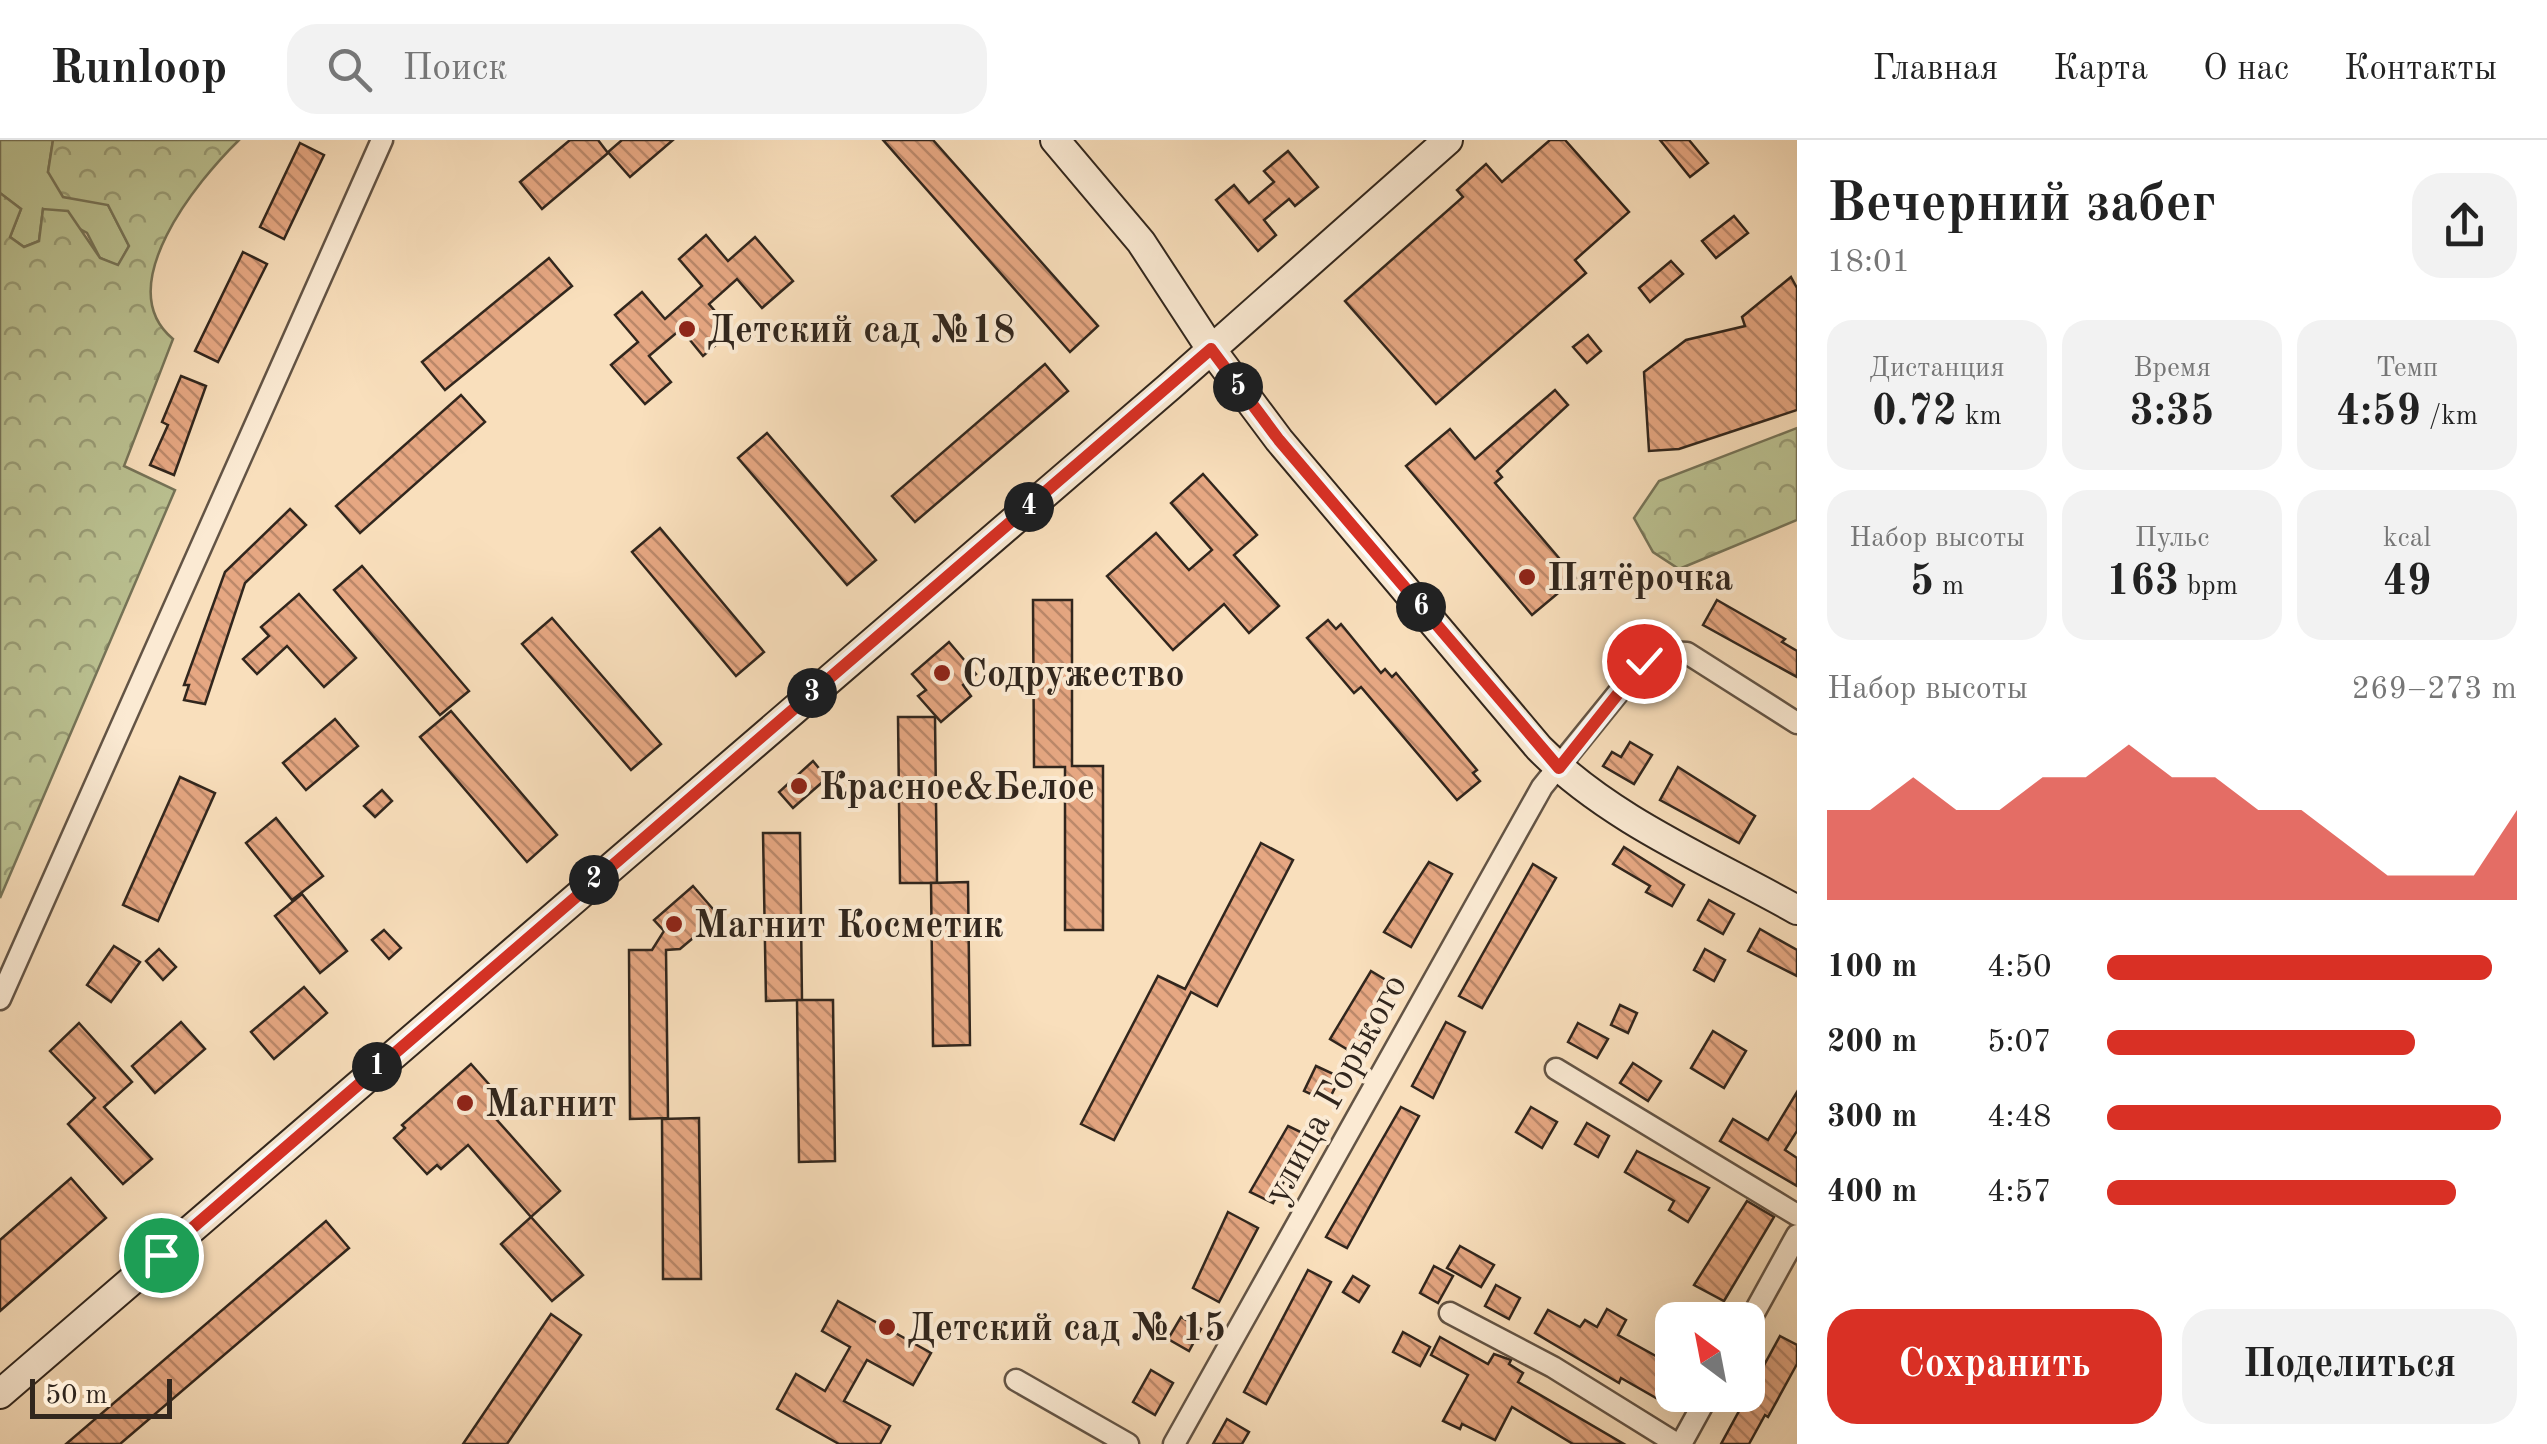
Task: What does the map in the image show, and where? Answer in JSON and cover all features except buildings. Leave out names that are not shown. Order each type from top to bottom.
[{"type":"main road","points":[[1056,140],[1140,242],[1211,349],[1279,440],[1559,768],[1630,818],[1797,910]]},
{"type":"main road","points":[[0,1394],[1448,140]]},
{"type":"street","points":[[0,999],[382,140]]},
{"type":"street","name":"улица Горького","points":[[1174,1444],[1520,825],[1559,768],[1644,661],[1664,652],[1686,653],[1797,723]]},
{"type":"street","points":[[1556,1069],[1797,1215]]},
{"type":"street","points":[[1760,1302],[1797,1235]]},
{"type":"street","points":[[1450,1313],[1553,1367],[1679,1444],[1698,1412]]},
{"type":"street","points":[[1016,1380],[1128,1444]]},
{"type":"green space","points":[[0,140],[53,140],[48,172],[108,205],[129,246],[118,266],[100,258],[87,233],[43,209],[39,241],[24,247],[10,237],[21,209],[0,193]]},
{"type":"green space","points":[[53,140],[239,140],[183,207],[155,264],[151,292],[156,317],[173,339],[124,466],[175,490],[0,898],[0,193],[21,209],[10,237],[24,247],[39,241],[43,209],[68,211],[100,258],[118,265],[129,246],[108,205],[63,197],[48,172]]},
{"type":"green space","points":[[1797,428],[1797,520],[1679,569],[1653,552],[1634,518],[1659,481]]},
{"type":"place","name":"Детский сад №18","points":[[687,329]]},
{"type":"place","name":"Пятёрочка","points":[[1527,577]]},
{"type":"place","name":"Содружество","points":[[942,673]]},
{"type":"place","name":"Красное&Белое","points":[[799,786]]},
{"type":"place","name":"Магнит Косметик","points":[[674,924]]},
{"type":"place","name":"Магнит","points":[[465,1103]]},
{"type":"place","name":"Детский сад № 15","points":[[887,1327]]},
{"type":"route","points":[[161,1255],[1211,349],[1279,440],[1520,727],[1559,768],[1644,661]]}]
